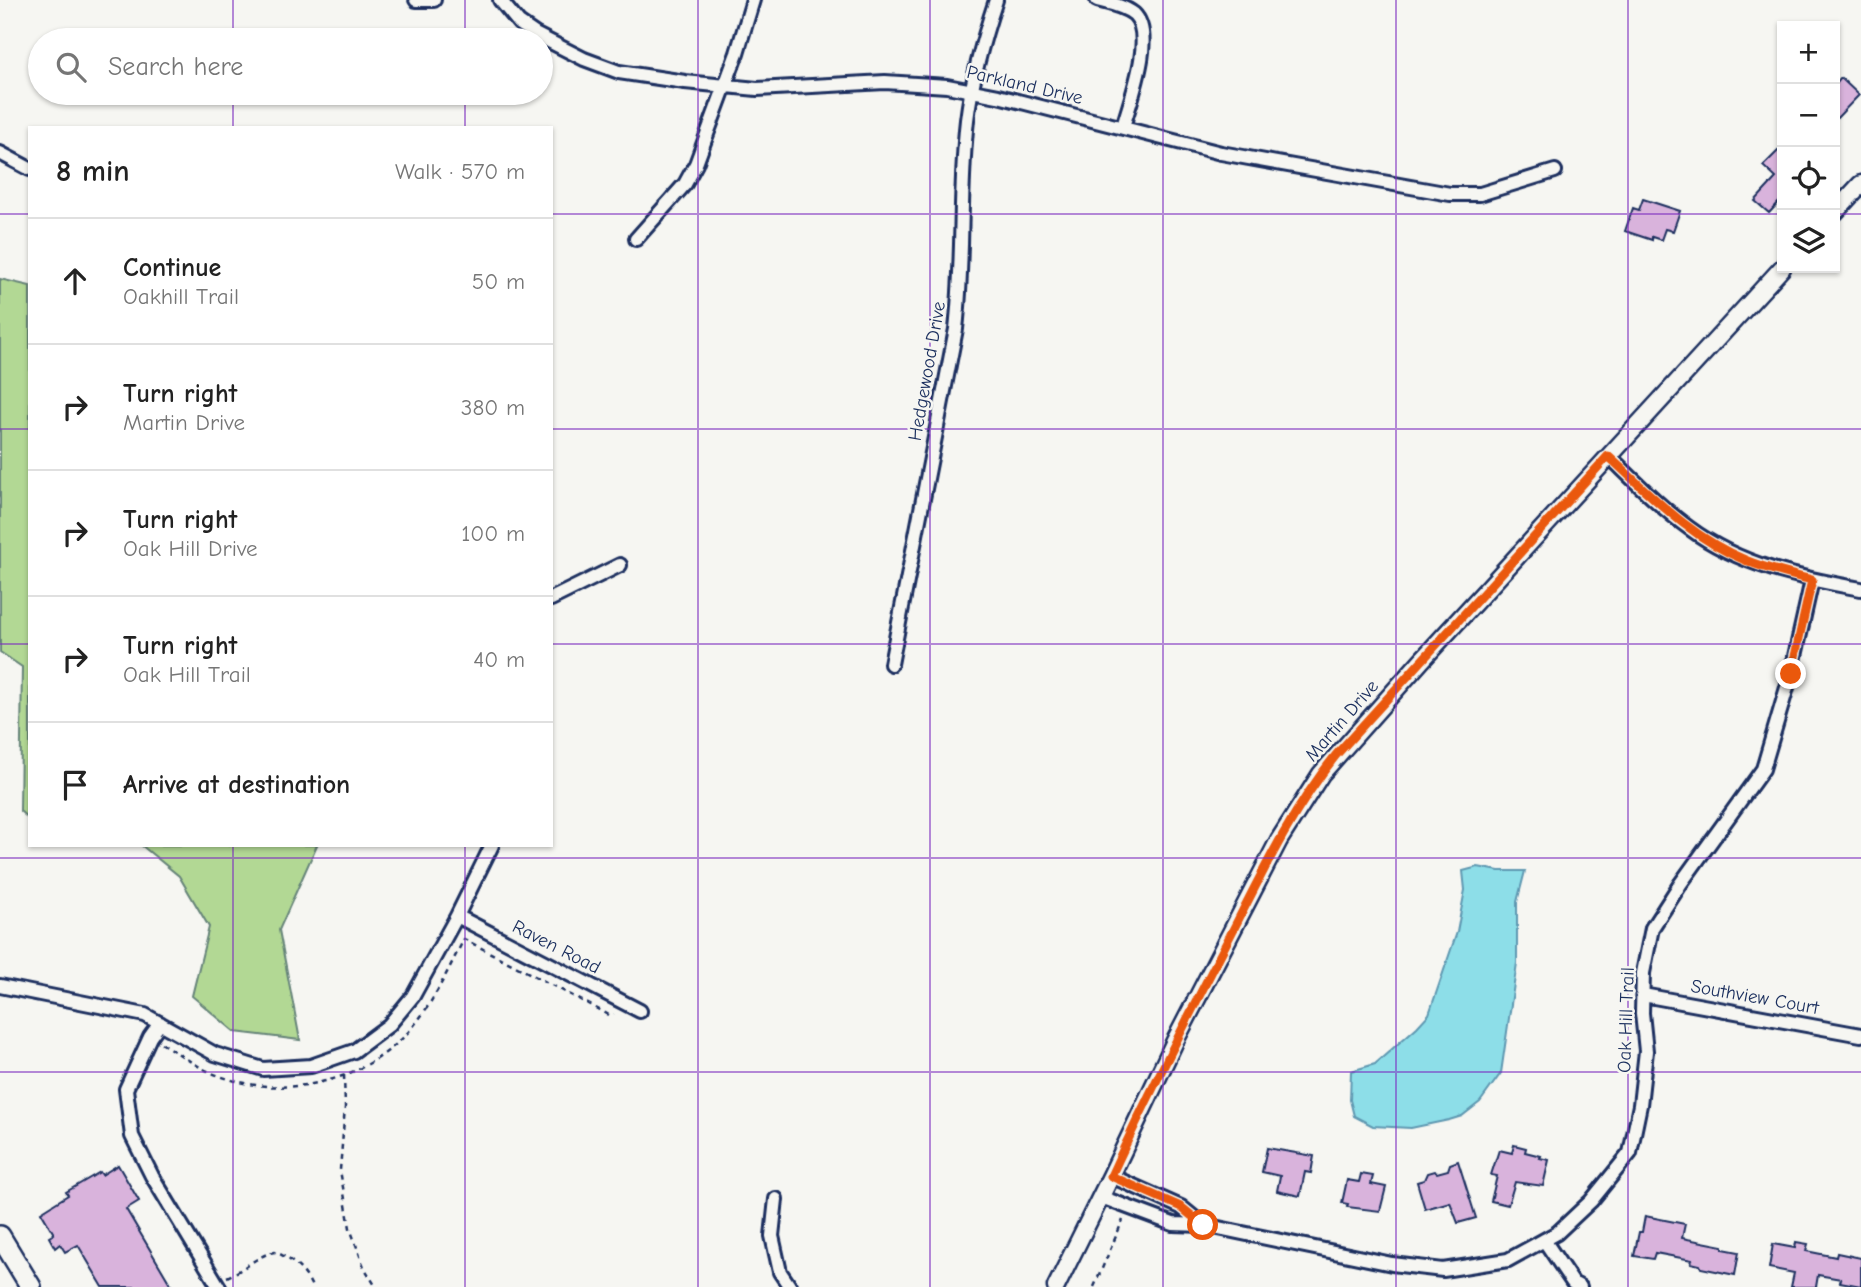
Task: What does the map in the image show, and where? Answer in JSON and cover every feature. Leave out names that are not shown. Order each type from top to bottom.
[{"type":"main road","points":[[0,1236],[31,1287]]},
{"type":"street","points":[[416,0],[434,0]]},
{"type":"street","name":"Parkland Drive","points":[[500,0],[526,28]]},
{"type":"street","points":[[636,239],[685,184],[696,164],[737,53],[753,0]]},
{"type":"street","name":"Hedgewood Drive","points":[[891,664],[956,329],[964,163],[971,91],[996,0]]},
{"type":"street","points":[[1097,0],[1125,8],[1135,15],[1142,26],[1142,49],[1123,127]]},
{"type":"street","name":"Parkland Drive","points":[[553,44],[584,60],[620,72],[723,87],[757,89],[885,82],[919,83],[971,91],[1221,153],[1450,194],[1480,194],[1555,171]]},
{"type":"street","points":[[0,153],[28,168]]},
{"type":"street","points":[[1837,210],[1861,184]]},
{"type":"street","name":"Martin Drive","points":[[1056,1287],[1175,1041],[1269,861],[1300,805],[1321,774],[1430,651],[1777,273]]},
{"type":"street","points":[[1608,456],[1672,514],[1706,539],[1745,560],[1812,580],[1861,589]]},
{"type":"street","points":[[553,599],[620,565]]},
{"type":"street","name":"Oak Hill Trail","points":[[1101,1197],[1173,1224],[1203,1225],[1392,1264],[1443,1270],[1508,1260],[1557,1233],[1591,1201],[1630,1153],[1640,1105],[1646,1051],[1642,1013],[1643,973],[1652,928],[1763,769],[1791,674],[1812,580]]},
{"type":"street","points":[[0,986],[145,1015],[215,1054],[264,1069],[311,1066],[354,1051],[389,1025],[413,996],[491,847]]},
{"type":"street","name":"Raven Road","points":[[457,916],[639,1011]]},
{"type":"street","name":"Southview Court","points":[[1643,995],[1861,1035]]},
{"type":"street","points":[[160,1023],[150,1037],[126,1089],[132,1136],[152,1176],[223,1282]]},
{"type":"street","points":[[1111,1176],[1181,1207],[1203,1225]]},
{"type":"street","points":[[776,1199],[772,1236],[780,1272],[790,1287]]},
{"type":"street","points":[[1544,1240],[1573,1283],[1580,1287]]},
{"type":"path","points":[[344,1075],[345,1107],[340,1170],[350,1228],[363,1267],[376,1287]]},
{"type":"path","points":[[1094,1287],[1128,1207]]},
{"type":"path","points":[[223,1282],[266,1253],[276,1252],[307,1274],[313,1287]]},
{"type":"green space","points":[[0,279],[28,286],[28,818],[20,811],[22,667],[0,652]]},
{"type":"green space","points":[[143,847],[316,847],[279,930],[300,1040],[235,1032],[192,996],[209,927],[179,876]]},
{"type":"water","points":[[1478,867],[1499,871],[1525,871],[1517,902],[1517,963],[1501,1073],[1480,1102],[1462,1116],[1411,1128],[1373,1126],[1354,1116],[1350,1100],[1351,1071],[1375,1064],[1429,1014],[1457,932],[1465,890],[1463,871]]},
{"type":"building","points":[[1840,79],[1859,95],[1840,115],[1840,84]]},
{"type":"building","points":[[1777,152],[1777,204],[1769,213],[1755,201],[1776,178],[1763,166]]},
{"type":"building","points":[[1643,199],[1680,211],[1673,231],[1665,229],[1661,240],[1652,237],[1652,240],[1625,231],[1633,208],[1639,210]]},
{"type":"building","points":[[1514,1145],[1526,1148],[1525,1152],[1549,1160],[1543,1186],[1515,1182],[1508,1205],[1491,1201],[1497,1176],[1491,1175],[1499,1150],[1512,1153]]},
{"type":"building","points":[[1267,1148],[1314,1156],[1311,1173],[1305,1172],[1300,1196],[1277,1191],[1280,1176],[1262,1172]]},
{"type":"building","points":[[1458,1161],[1476,1218],[1458,1223],[1450,1202],[1425,1209],[1417,1182],[1424,1180],[1427,1173],[1448,1170],[1450,1164]]},
{"type":"building","points":[[118,1165],[139,1201],[126,1209],[172,1287],[103,1287],[78,1245],[65,1252],[60,1244],[55,1248],[49,1237],[54,1234],[41,1212],[68,1195],[66,1192]]},
{"type":"building","points":[[1361,1174],[1373,1176],[1371,1184],[1386,1187],[1380,1211],[1347,1207],[1348,1204],[1342,1203],[1347,1180],[1359,1182]]},
{"type":"building","points":[[1645,1216],[1685,1224],[1682,1238],[1739,1252],[1735,1275],[1701,1268],[1700,1265],[1691,1263],[1692,1260],[1655,1253],[1653,1259],[1634,1256]]},
{"type":"building","points":[[1796,1242],[1808,1244],[1806,1251],[1836,1257],[1837,1253],[1861,1258],[1861,1286],[1818,1275],[1816,1287],[1791,1287],[1794,1273],[1769,1268],[1773,1244],[1795,1248]]},
{"type":"route","points":[[1203,1225],[1181,1207],[1111,1176],[1175,1041],[1279,841],[1307,794],[1336,755],[1608,456],[1672,514],[1706,539],[1745,560],[1812,580],[1791,674]]}]
